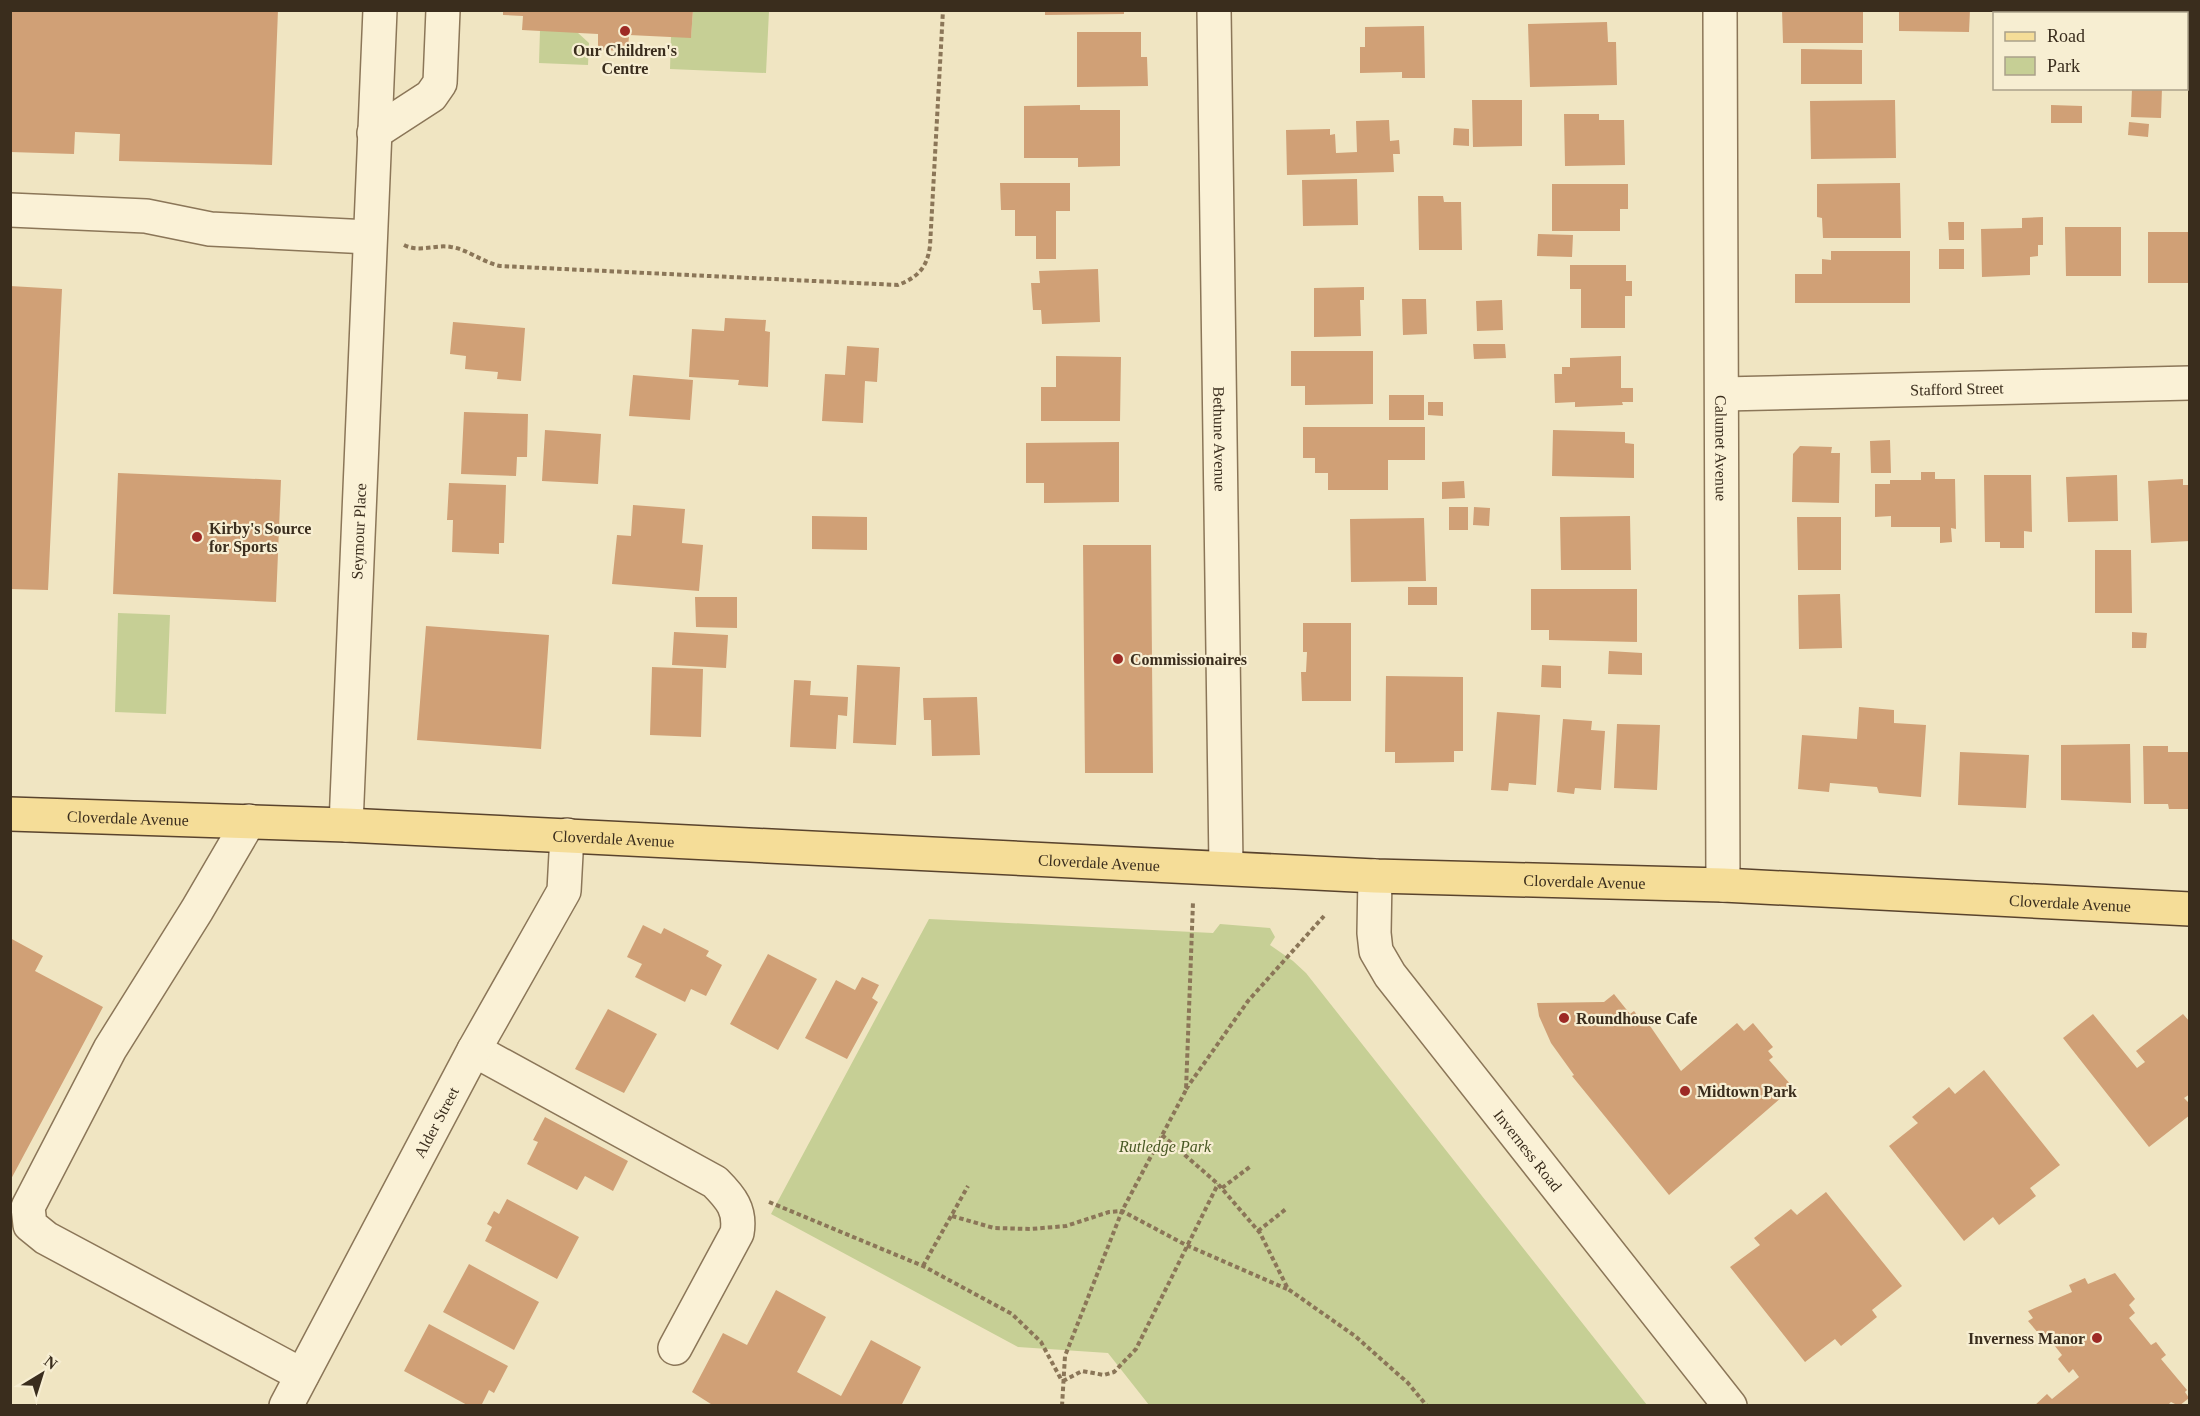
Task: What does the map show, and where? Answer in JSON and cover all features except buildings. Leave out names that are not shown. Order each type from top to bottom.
[{"type":"main road","name":"Cloverdale Avenue","points":[[10,814],[249,821],[567,835],[1226,866],[1375,876],[1723,885],[2190,909]]},
{"type":"street","name":"Seymour Place","points":[[346,825],[380,10]]},
{"type":"street","points":[[374,133],[431,96],[440,83],[443,10]]},
{"type":"street","name":"Bethune Avenue","points":[[1214,10],[1226,866]]},
{"type":"street","name":"Calumet Avenue","points":[[1720,10],[1723,885]]},
{"type":"street","points":[[10,210],[146,216],[210,229],[370,230]]},
{"type":"street","name":"Stafford Street","points":[[1723,394],[2190,383]]},
{"type":"street","points":[[249,821],[197,910],[110,1048],[28,1206],[30,1225],[46,1238],[302,1375]]},
{"type":"street","name":"Alder Street","points":[[286,1406],[474,1050],[564,891],[567,835]]},
{"type":"street","name":"Inverness Road","points":[[1375,876],[1376,951],[1389,975],[1730,1406]]},
{"type":"street","points":[[474,1050],[715,1182],[733,1200],[739,1220],[736,1233],[675,1348]]},
{"type":"path","points":[[370,230],[406,247],[417,249],[449,246],[483,262],[500,266],[898,285],[912,280],[928,262],[944,10]]},
{"type":"path","points":[[1185,1090],[1192,902]]},
{"type":"path","points":[[1062,1406],[1065,1356],[1122,1211],[1185,1090],[1248,1001],[1324,916]]},
{"type":"path","points":[[1162,1135],[1218,1184],[1258,1231],[1277,1263],[1288,1289]]},
{"type":"path","points":[[1222,1188],[1251,1166]]},
{"type":"path","points":[[1062,1382],[1082,1371],[1104,1375],[1114,1372],[1136,1349],[1185,1245],[1218,1184]]},
{"type":"path","points":[[923,1266],[968,1186]]},
{"type":"path","points":[[733,1200],[755,1198],[790,1209],[923,1266],[1012,1314],[1041,1342],[1062,1382]]},
{"type":"path","points":[[1258,1231],[1286,1209]]},
{"type":"path","points":[[952,1216],[994,1228],[1031,1229],[1066,1226],[1109,1212],[1122,1211],[1185,1245],[1288,1289],[1355,1336],[1408,1383],[1427,1406]]},
{"type":"green space","points":[[693,11],[769,11],[766,73],[670,69],[671,37],[691,37]]},
{"type":"green space","points":[[540,30],[577,32],[589,43],[588,65],[539,63]]},
{"type":"green space","points":[[118,613],[170,615],[166,714],[115,712]]},
{"type":"green space","name":"Rutledge Park","points":[[929,919],[1213,933],[1220,924],[1270,928],[1275,937],[1270,945],[1306,973],[1647,1405],[1149,1405],[1108,1353],[1018,1347],[771,1214]]},
{"type":"place","name":"Our Children's Centre","points":[[625,31]]},
{"type":"place","name":"Kirby's Source for Sports","points":[[197,537]]},
{"type":"place","name":"Commissionaires","points":[[1118,659]]},
{"type":"place","name":"Roundhouse Cafe","points":[[1564,1018]]},
{"type":"place","name":"Midtown Park","points":[[1685,1091]]},
{"type":"place","name":"Inverness Manor","points":[[2097,1338]]}]
